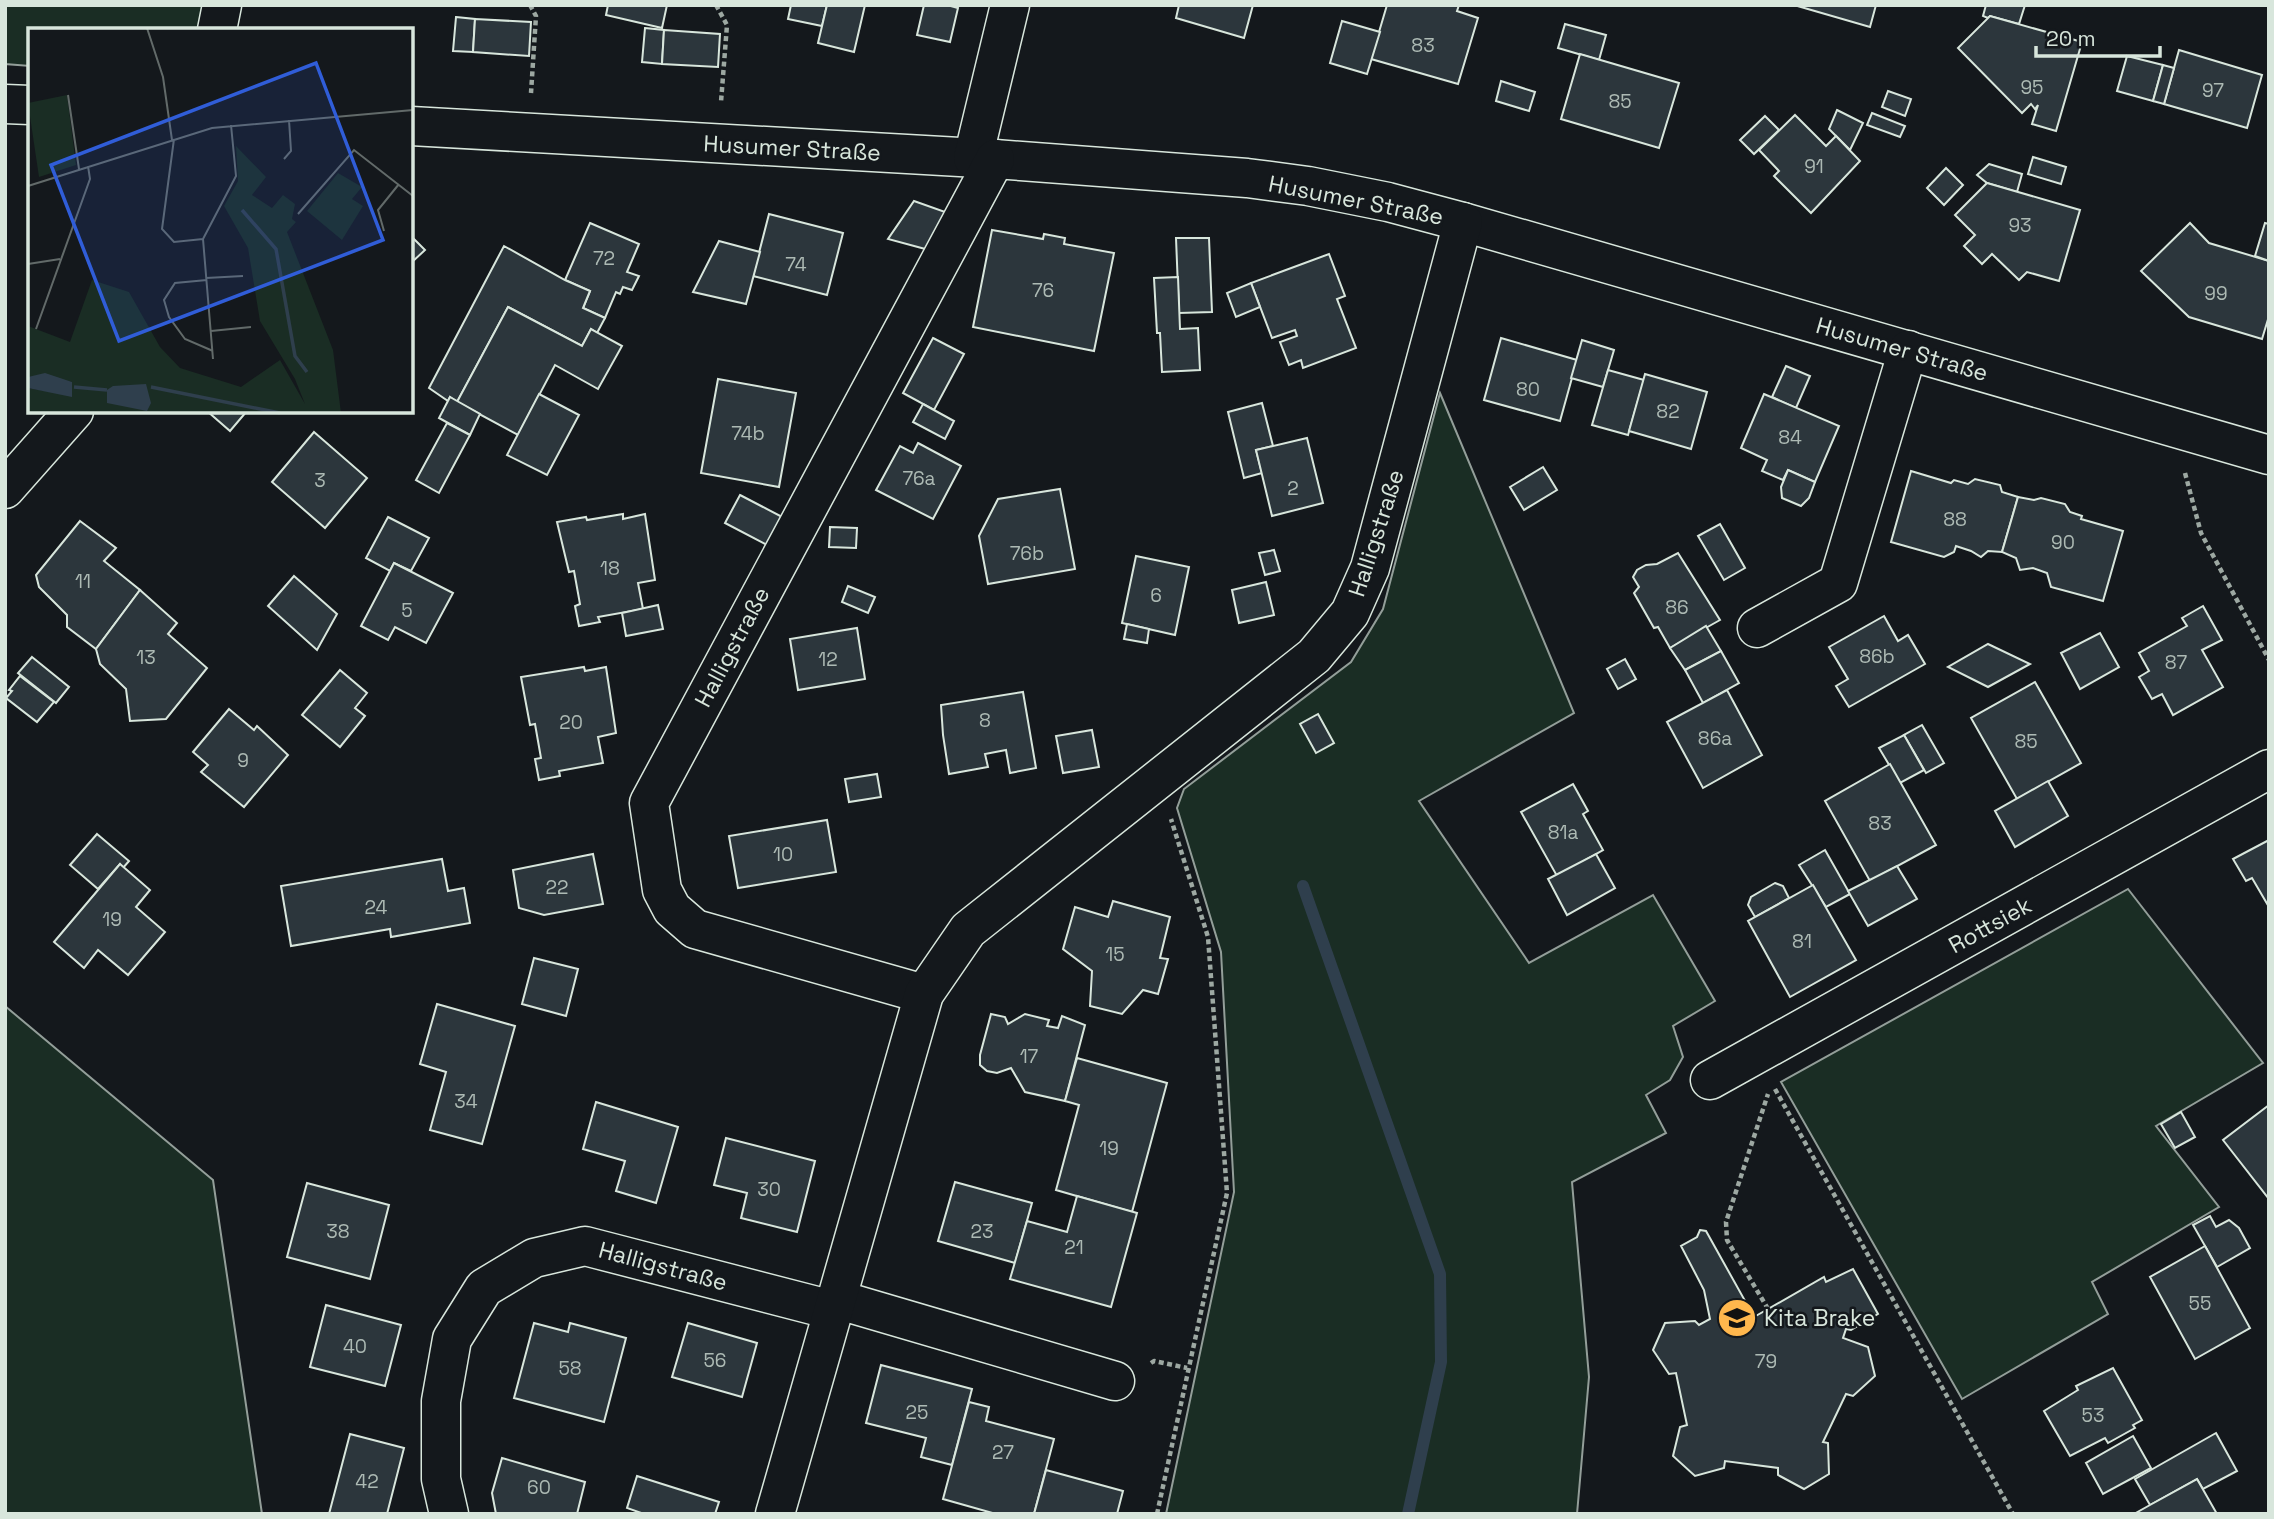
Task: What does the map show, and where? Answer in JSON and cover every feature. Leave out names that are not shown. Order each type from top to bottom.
[{"type":"street","points":[[216,28],[222,5]]},
{"type":"street","name":"Halligstraße","points":[[924,994],[695,929],[672,909],[662,890],[649,803],[984,158],[1010,5]]},
{"type":"street","points":[[5,104],[28,105]]},
{"type":"street","name":"Husumer Straße","points":[[413,126],[984,158],[1247,178],[1308,186],[1388,202],[1463,222],[2269,455]]},
{"type":"street","name":"Halligstraße","points":[[775,1514],[924,994],[968,930],[1314,656],[1350,613],[1370,568],[1463,222]]},
{"type":"street","points":[[1757,628],[1838,583],[1908,350]]},
{"type":"street","points":[[5,489],[72,413]]},
{"type":"street","name":"Rottsiek","points":[[1710,1080],[2269,769]]},
{"type":"street","name":"Halligstraße","points":[[449,1514],[441,1479],[441,1401],[453,1339],[484,1288],[534,1258],[585,1245],[834,1305],[1115,1381]]},
{"type":"path","points":[[527,133],[536,16],[530,5]]},
{"type":"path","points":[[716,5],[727,26],[718,144]]},
{"type":"path","points":[[2173,428],[2201,533],[2269,660]]},
{"type":"path","points":[[1157,1514],[1227,1192],[1208,937],[1158,778]]},
{"type":"path","points":[[1768,1309],[1727,1240],[1726,1222],[1772,1083],[2013,1514]]},
{"type":"green space","points":[[5,5],[208,5],[202,28],[28,28],[28,66],[5,64]]},
{"type":"green space","points":[[1440,393],[1574,713],[1419,801],[1529,963],[1653,895],[1715,1001],[1673,1026],[1683,1057],[1670,1080],[1646,1095],[1666,1133],[1572,1182],[1589,1377],[1577,1514],[1166,1514],[1234,1192],[1221,952],[1177,808],[1184,789],[1351,662],[1383,609]]},
{"type":"green space","points":[[2128,889],[2263,1063],[2156,1126],[2219,1207],[2092,1282],[2108,1314],[1962,1399],[1781,1082]]},
{"type":"green space","points":[[5,1006],[213,1180],[262,1514],[5,1514]]},
{"type":"building","points":[[608,5],[667,5],[662,28],[606,15]]},
{"type":"building","points":[[791,5],[827,5],[822,26],[788,19]]},
{"type":"building","points":[[827,5],[865,5],[854,52],[818,43]]},
{"type":"building","points":[[924,5],[958,8],[950,42],[917,35]]},
{"type":"building","points":[[1179,5],[1253,5],[1244,38],[1176,18]]},
{"type":"building","points":[[1387,5],[1459,5],[1457,11],[1478,18],[1458,84],[1371,59]]},
{"type":"building","points":[[1794,5],[1876,5],[1870,27]]},
{"type":"building","points":[[1986,5],[2025,5],[2019,24],[1983,16]]},
{"type":"building","points":[[1990,16],[2082,42],[2056,131],[2032,124],[2038,105],[2035,109],[2031,104],[2022,113],[1958,48]]},
{"type":"building","points":[[456,17],[475,19],[473,52],[453,51]]},
{"type":"building","points":[[475,19],[531,22],[529,56],[473,52]]},
{"type":"building","points":[[1342,21],[1380,32],[1367,74],[1330,63]]},
{"type":"building","points":[[1565,24],[1606,35],[1599,60],[1558,48]]},
{"type":"building","points":[[645,28],[664,30],[662,64],[642,62]]},
{"type":"building","points":[[664,30],[720,34],[718,67],[662,64]]},
{"type":"building","points":[[2179,50],[2262,75],[2247,128],[2164,104]]},
{"type":"building","points":[[1580,54],[1679,83],[1659,148],[1561,119]]},
{"type":"building","points":[[2127,56],[2163,65],[2153,101],[2117,91]]},
{"type":"building","points":[[2163,65],[2174,68],[2164,104],[2153,101]]},
{"type":"building","points":[[1501,81],[1535,92],[1529,111],[1496,101]]},
{"type":"building","points":[[1888,91],[1911,99],[1905,116],[1882,107]]},
{"type":"building","points":[[1837,110],[1863,123],[1850,150],[1829,129]]},
{"type":"building","points":[[1872,113],[1905,126],[1900,137],[1867,125]]},
{"type":"building","points":[[1795,115],[1826,146],[1836,136],[1860,161],[1811,213],[1774,176],[1779,171],[1759,150]]},
{"type":"building","points":[[1765,116],[1779,130],[1754,154],[1740,140]]},
{"type":"building","points":[[2033,157],[2066,167],[2061,184],[2028,174]]},
{"type":"building","points":[[1989,164],[2022,174],[2017,192],[1987,183],[1977,175]]},
{"type":"building","points":[[1946,168],[1963,185],[1944,205],[1927,188]]},
{"type":"building","points":[[1987,183],[2080,210],[2059,281],[2027,272],[2019,280],[1992,254],[1982,264],[1964,246],[1975,235],[1955,215]]},
{"type":"building","points":[[914,201],[948,213],[929,250],[888,239]]},
{"type":"building","points":[[769,214],[843,233],[827,295],[753,276]]},
{"type":"building","points":[[590,223],[639,244],[627,272],[639,276],[632,290],[623,287],[620,294],[616,292],[605,318],[583,308],[590,291],[565,280]]},
{"type":"building","points":[[2190,223],[2209,243],[2269,261],[2269,316],[2262,339],[2189,317],[2141,271]]},
{"type":"building","points":[[2265,223],[2269,224],[2269,261],[2255,256]]},
{"type":"building","points":[[992,230],[1043,239],[1044,234],[1065,238],[1064,244],[1114,253],[1094,351],[973,327]]},
{"type":"building","points":[[413,238],[425,250],[413,261]]},
{"type":"building","points":[[1176,238],[1209,238],[1212,312],[1179,313]]},
{"type":"building","points":[[719,241],[760,252],[746,304],[693,292]]},
{"type":"building","points":[[504,246],[590,291],[583,308],[605,318],[597,333],[591,329],[582,346],[508,307],[457,402],[450,397],[448,401],[429,388]]},
{"type":"building","points":[[1329,254],[1345,296],[1337,299],[1356,348],[1303,368],[1301,360],[1289,365],[1280,342],[1297,336],[1295,330],[1272,338],[1251,283]]},
{"type":"building","points":[[1178,277],[1180,329],[1198,328],[1200,370],[1162,372],[1154,278]]},
{"type":"building","points":[[1251,283],[1260,307],[1236,317],[1227,293]]},
{"type":"building","points":[[508,307],[582,346],[591,329],[622,346],[598,389],[555,365],[518,435],[457,402]]},
{"type":"building","points":[[933,338],[964,354],[934,410],[903,393]]},
{"type":"building","points":[[1501,338],[1577,360],[1560,421],[1484,400]]},
{"type":"building","points":[[1582,340],[1614,350],[1603,387],[1571,378]]},
{"type":"building","points":[[1786,366],[1810,376],[1796,408],[1772,397]]},
{"type":"building","points":[[1608,370],[1644,380],[1628,435],[1592,425]]},
{"type":"building","points":[[1645,374],[1707,392],[1691,449],[1629,431]]},
{"type":"building","points":[[718,379],[796,393],[779,487],[701,473]]},
{"type":"building","points":[[539,394],[579,415],[547,475],[507,455]]},
{"type":"building","points":[[1764,394],[1839,426],[1815,482],[1788,470],[1783,480],[1762,471],[1767,460],[1741,448]]},
{"type":"building","points":[[450,397],[480,414],[470,435],[439,418]]},
{"type":"building","points":[[1262,403],[1273,446],[1256,450],[1262,473],[1244,478],[1228,412]]},
{"type":"building","points":[[923,404],[954,421],[945,439],[913,422]]},
{"type":"building","points":[[209,413],[245,413],[230,431]]},
{"type":"building","points":[[447,423],[470,435],[439,493],[416,480]]},
{"type":"building","points":[[314,432],[367,478],[325,528],[272,482]]},
{"type":"building","points":[[1307,438],[1323,503],[1272,516],[1256,450]]},
{"type":"building","points":[[918,443],[961,466],[933,519],[876,490],[900,446],[913,453]]},
{"type":"building","points":[[1543,467],[1557,490],[1524,510],[1510,487]]},
{"type":"building","points":[[1788,470],[1815,482],[1809,498],[1801,506],[1782,498],[1781,487]]},
{"type":"building","points":[[1911,471],[1951,483],[1954,480],[1968,484],[1975,479],[2000,485],[2002,492],[2018,497],[2002,552],[1988,551],[1981,557],[1956,546],[1954,552],[1944,557],[1891,542]]},
{"type":"building","points":[[1060,489],[1075,569],[988,584],[979,536],[998,499]]},
{"type":"building","points":[[740,495],[788,520],[773,548],[725,523]]},
{"type":"building","points":[[2018,497],[2034,500],[2041,498],[2065,504],[2070,512],[2082,516],[2081,519],[2123,531],[2103,601],[2051,587],[2047,573],[2033,568],[2020,570],[2016,558],[2002,552]]},
{"type":"building","points":[[623,514],[623,519],[645,514],[655,580],[638,583],[643,609],[598,617],[600,622],[579,626],[575,606],[580,604],[574,571],[569,572],[557,522]]},
{"type":"building","points":[[388,517],[429,538],[411,571],[394,563],[390,571],[366,558]]},
{"type":"building","points":[[80,521],[116,548],[104,561],[140,590],[96,649],[67,627],[67,615],[39,587],[36,575]]},
{"type":"building","points":[[1720,524],[1745,568],[1724,580],[1698,536]]},
{"type":"building","points":[[830,527],[857,528],[856,548],[829,547]]},
{"type":"building","points":[[1274,550],[1280,571],[1265,575],[1259,553]]},
{"type":"building","points":[[1678,553],[1720,620],[1670,648],[1658,627],[1654,628],[1634,593],[1639,587],[1633,577],[1637,570],[1646,565],[1657,564]]},
{"type":"building","points":[[1136,556],[1189,567],[1175,635],[1122,623]]},
{"type":"building","points":[[394,563],[453,593],[426,643],[395,627],[388,640],[361,626]]},
{"type":"building","points":[[294,576],[337,614],[317,650],[268,606]]},
{"type":"building","points":[[1266,582],[1274,615],[1239,623],[1232,590]]},
{"type":"building","points":[[848,586],[875,597],[868,613],[842,602]]},
{"type":"building","points":[[140,590],[177,623],[168,634],[207,668],[166,719],[130,721],[126,689],[100,664],[96,649]]},
{"type":"building","points":[[658,605],[663,629],[626,636],[622,613]]},
{"type":"building","points":[[2203,606],[2222,640],[2202,650],[2223,687],[2173,715],[2162,694],[2152,699],[2139,677],[2149,671],[2139,653],[2187,626],[2182,618]]},
{"type":"building","points":[[1884,616],[1898,641],[1908,635],[1925,664],[1849,707],[1836,686],[1848,679],[1829,647]]},
{"type":"building","points":[[1127,624],[1149,629],[1147,643],[1124,639]]},
{"type":"building","points":[[1706,626],[1721,651],[1685,670],[1670,648]]},
{"type":"building","points":[[857,628],[865,679],[798,690],[790,639]]},
{"type":"building","points":[[2100,633],[2119,667],[2080,689],[2061,653]]},
{"type":"building","points":[[1988,644],[2030,664],[1988,687],[1948,667]]},
{"type":"building","points":[[1721,651],[1739,683],[1703,703],[1685,670]]},
{"type":"building","points":[[32,657],[69,687],[56,703],[18,673]]},
{"type":"building","points":[[1625,659],[1636,679],[1618,689],[1607,669]]},
{"type":"building","points":[[584,667],[585,671],[606,667],[616,733],[598,737],[603,763],[559,771],[560,776],[539,780],[535,759],[541,758],[535,724],[530,725],[521,677]]},
{"type":"building","points":[[340,670],[367,693],[355,708],[365,716],[340,747],[302,715]]},
{"type":"building","points":[[20,676],[54,702],[37,722],[6,698]]},
{"type":"building","points":[[2035,682],[2081,763],[2017,799],[1971,718]]},
{"type":"building","points":[[1727,690],[1762,755],[1703,788],[1667,722]]},
{"type":"building","points":[[1023,692],[1036,768],[1010,773],[1006,750],[985,754],[988,767],[949,774],[941,705]]},
{"type":"building","points":[[229,709],[254,730],[257,726],[288,755],[244,807],[201,772],[208,765],[193,752]]},
{"type":"building","points":[[1318,714],[1334,743],[1316,753],[1300,724]]},
{"type":"building","points":[[1922,725],[1944,763],[1926,773],[1904,735]]},
{"type":"building","points":[[1092,730],[1099,767],[1063,773],[1056,736]]},
{"type":"building","points":[[1904,735],[1924,770],[1900,783],[1879,748]]},
{"type":"building","points":[[1890,764],[1936,845],[1870,881],[1825,801]]},
{"type":"building","points":[[877,774],[881,797],[849,802],[845,779]]},
{"type":"building","points":[[2048,781],[2068,816],[2015,847],[1995,811]]},
{"type":"building","points":[[1573,784],[1588,811],[1583,814],[1603,850],[1557,876],[1521,812]]},
{"type":"building","points":[[827,820],[836,872],[738,888],[729,836]]},
{"type":"building","points":[[97,834],[129,861],[123,868],[120,864],[98,889],[70,865]]},
{"type":"building","points":[[2269,840],[2269,907],[2252,878],[2246,881],[2233,859]]},
{"type":"building","points":[[1825,850],[1850,894],[1826,907],[1799,865]]},
{"type":"building","points":[[593,854],[603,904],[544,915],[519,908],[513,870]]},
{"type":"building","points":[[1596,854],[1615,888],[1567,915],[1548,879]]},
{"type":"building","points":[[442,859],[448,891],[464,888],[470,923],[391,937],[390,929],[291,946],[281,886]]},
{"type":"building","points":[[120,864],[150,890],[136,907],[165,932],[128,975],[98,950],[84,968],[54,942]]},
{"type":"building","points":[[1897,866],[1917,899],[1868,926],[1848,891]]},
{"type":"building","points":[[1775,883],[1783,886],[1789,898],[1755,917],[1748,905],[1751,897]]},
{"type":"building","points":[[1813,885],[1856,960],[1790,997],[1748,921]]},
{"type":"building","points":[[1113,901],[1170,917],[1160,958],[1168,959],[1158,994],[1143,990],[1122,1014],[1090,1006],[1092,971],[1063,949],[1075,907],[1108,917]]},
{"type":"building","points":[[534,958],[578,969],[566,1016],[522,1004]]},
{"type":"building","points":[[437,1004],[515,1026],[482,1144],[430,1130],[446,1072],[420,1064]]},
{"type":"building","points":[[991,1014],[1005,1017],[1008,1024],[1025,1014],[1049,1020],[1047,1026],[1058,1028],[1062,1016],[1085,1025],[1065,1101],[1025,1092],[1011,1068],[997,1073],[987,1071],[980,1065],[980,1055]]},
{"type":"building","points":[[1077,1058],[1167,1083],[1132,1212],[1056,1190],[1079,1105],[1065,1101]]},
{"type":"building","points":[[596,1102],[678,1127],[656,1203],[616,1191],[625,1161],[583,1149]]},
{"type":"building","points":[[2269,1105],[2269,1199],[2223,1140]]},
{"type":"building","points":[[2181,1112],[2195,1137],[2175,1148],[2161,1124]]},
{"type":"building","points":[[726,1138],[815,1161],[797,1232],[741,1218],[747,1193],[714,1185]]},
{"type":"building","points":[[955,1182],[1032,1203],[1015,1263],[938,1241]]},
{"type":"building","points":[[307,1183],[389,1205],[370,1279],[287,1257]]},
{"type":"building","points":[[1077,1196],[1137,1213],[1111,1307],[1010,1279],[1027,1221],[1067,1232]]},
{"type":"building","points":[[2210,1216],[2216,1227],[2229,1220],[2239,1228],[2250,1248],[2217,1267],[2193,1225]]},
{"type":"building","points":[[1700,1230],[1706,1231],[1754,1317],[1824,1277],[1826,1282],[1853,1269],[1878,1314],[1851,1330],[1846,1329],[1843,1338],[1868,1347],[1875,1376],[1853,1396],[1846,1394],[1823,1442],[1828,1443],[1829,1474],[1804,1489],[1778,1475],[1778,1468],[1725,1461],[1724,1468],[1695,1476],[1673,1456],[1680,1427],[1687,1425],[1676,1373],[1669,1374],[1653,1350],[1665,1323],[1695,1321],[1699,1325],[1710,1319],[1704,1290],[1681,1246],[1697,1237]]},
{"type":"building","points":[[2205,1246],[2250,1328],[2195,1359],[2150,1277]]},
{"type":"building","points":[[326,1305],[401,1325],[385,1386],[310,1367]]},
{"type":"building","points":[[534,1323],[568,1332],[570,1323],[626,1338],[604,1422],[514,1398]]},
{"type":"building","points":[[688,1323],[757,1343],[742,1397],[672,1377]]},
{"type":"building","points":[[881,1365],[972,1389],[952,1465],[921,1457],[926,1438],[866,1423]]},
{"type":"building","points":[[2113,1368],[2142,1420],[2133,1425],[2135,1428],[2108,1443],[2105,1438],[2070,1456],[2044,1411],[2078,1390],[2076,1386]]},
{"type":"building","points":[[969,1402],[989,1407],[986,1421],[1054,1439],[1034,1514],[996,1514],[943,1499]]},
{"type":"building","points":[[2216,1433],[2237,1471],[2203,1489],[2197,1479],[2150,1505],[2135,1479]]},
{"type":"building","points":[[350,1434],[404,1448],[387,1514],[329,1514]]},
{"type":"building","points":[[2133,1436],[2151,1468],[2103,1494],[2086,1463]]},
{"type":"building","points":[[502,1458],[585,1482],[577,1514],[496,1514],[492,1493]]},
{"type":"building","points":[[1046,1470],[1123,1491],[1117,1514],[1034,1514]]},
{"type":"building","points":[[637,1476],[719,1502],[715,1514],[644,1514],[627,1508]]},
{"type":"building","points":[[2197,1479],[2217,1514],[2134,1514],[2150,1505]]},
{"type":"waterway","points":[[1303,886],[1440,1274],[1441,1362],[1408,1514]]},
{"type":"place","name":"Kita Brake","points":[[1737,1318]]}]
